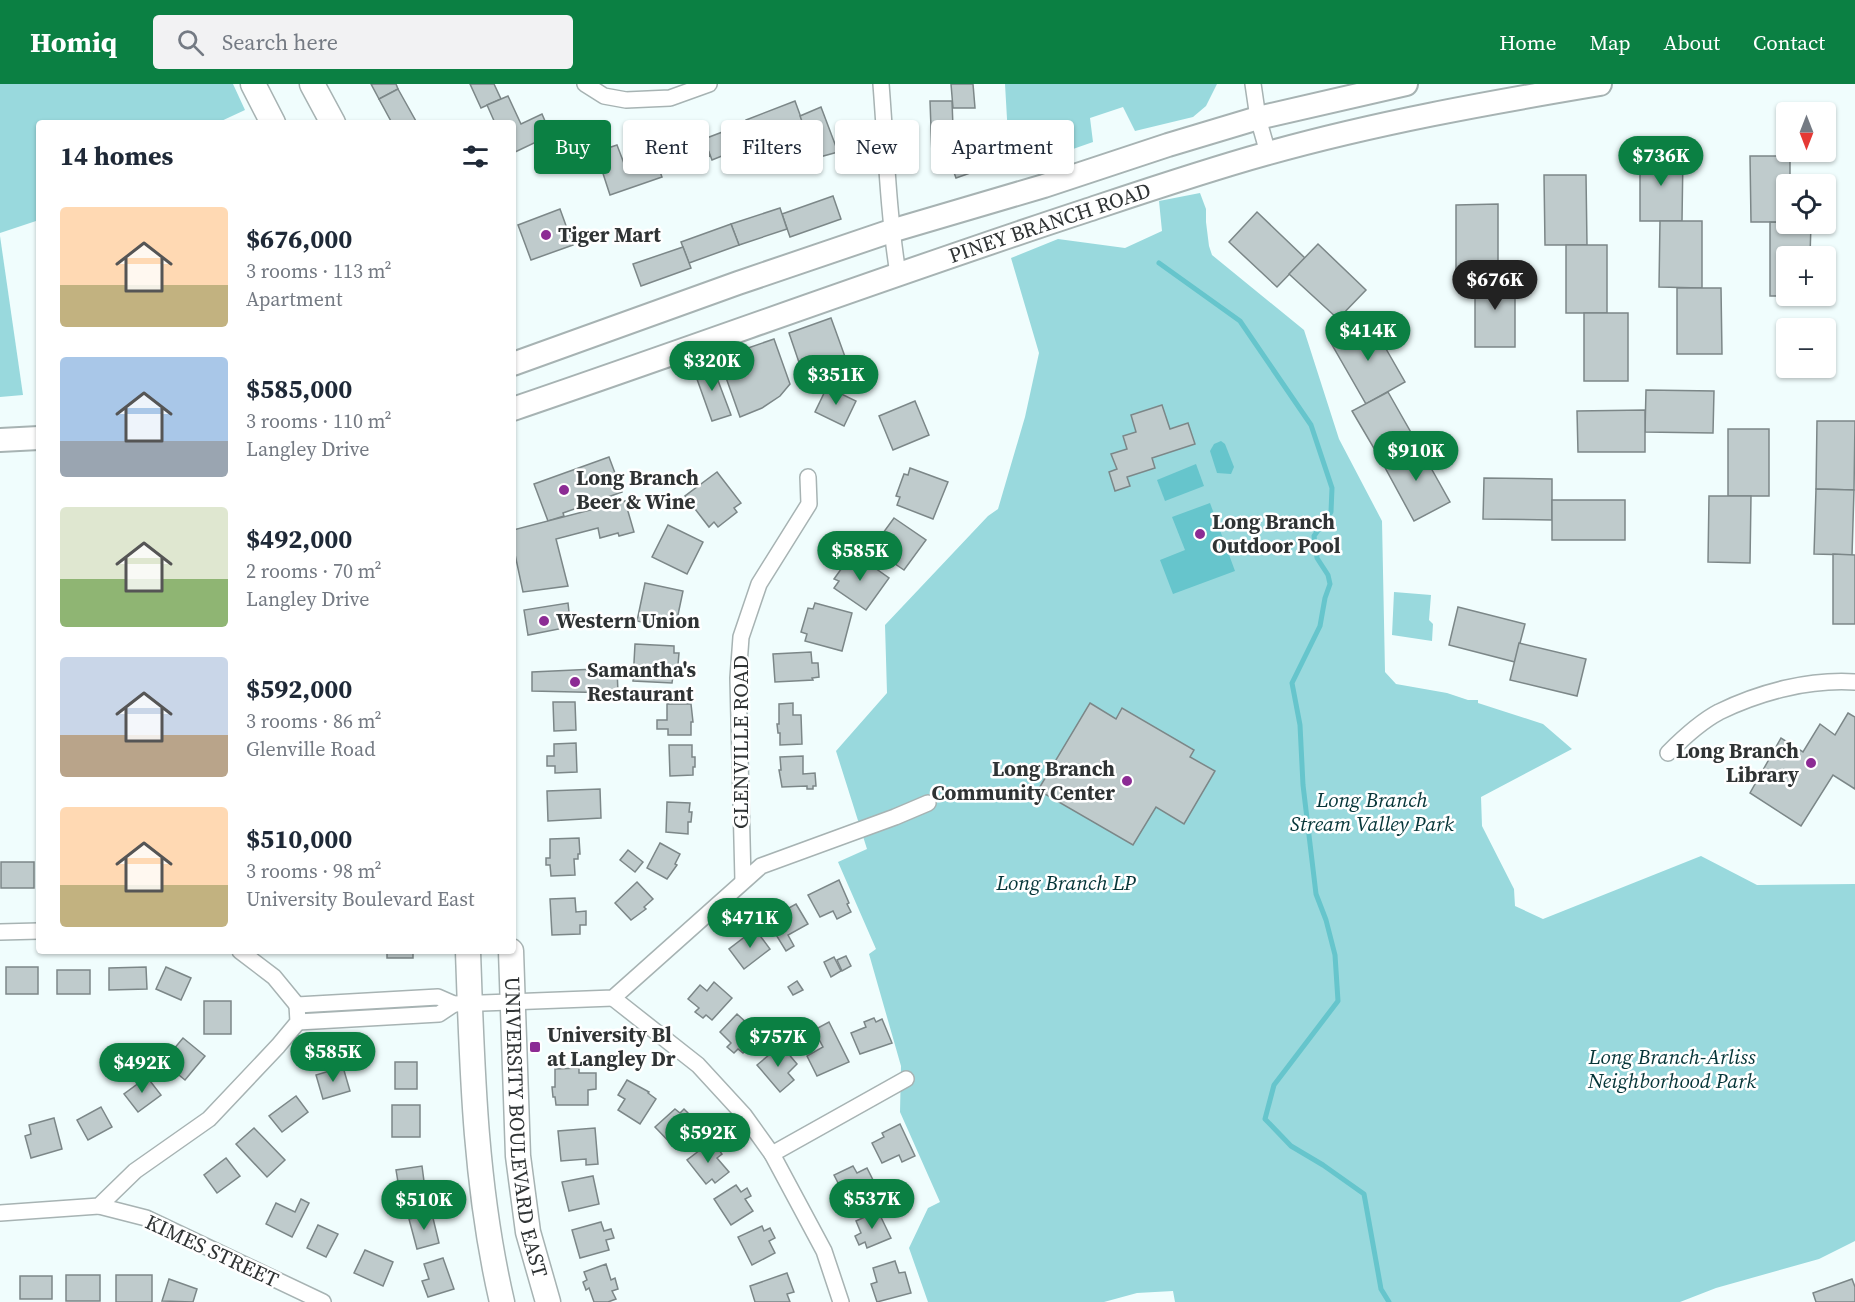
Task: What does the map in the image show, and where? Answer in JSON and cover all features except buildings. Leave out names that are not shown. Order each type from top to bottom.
[{"type":"main road","points":[[253,84],[271,120]]},
{"type":"main road","points":[[312,84],[331,120]]},
{"type":"main road","name":"PINEY BRANCH ROAD","points":[[516,363],[891,231],[1044,186],[1258,118],[1406,84]]},
{"type":"main road","name":"PINEY BRANCH ROAD","points":[[516,408],[898,274],[1170,182],[1268,153],[1436,113],[1600,84]]},
{"type":"main road","points":[[0,440],[36,438]]},
{"type":"main road","name":"UNIVERSITY BOULEVARD EAST","points":[[468,954],[462,1004],[482,1200],[502,1302]]},
{"type":"main road","name":"UNIVERSITY BOULEVARD EAST","points":[[511,954],[518,1156],[528,1232],[548,1302]]},
{"type":"street","points":[[585,84],[604,96],[626,100],[670,98],[709,84]]},
{"type":"street","points":[[881,84],[891,231],[898,274]]},
{"type":"street","points":[[1252,84],[1258,118],[1268,153]]},
{"type":"street","name":"GLENVILLE ROAD","points":[[743,881],[738,678],[741,637],[759,585],[809,504],[808,477]]},
{"type":"street","points":[[1668,753],[1687,734],[1718,713],[1756,697],[1806,684],[1855,682]]},
{"type":"street","points":[[613,999],[761,866],[928,803]]},
{"type":"street","points":[[0,932],[36,931]]},
{"type":"street","points":[[99,1206],[135,1171],[209,1119],[298,1022],[297,1005],[274,977],[244,954]]},
{"type":"street","points":[[297,1005],[438,997],[462,1004],[613,999],[698,1065],[744,1115],[772,1154],[824,1251],[841,1302]]},
{"type":"street","points":[[298,1022],[439,1014],[462,1004]]},
{"type":"street","points":[[772,1154],[906,1079]]},
{"type":"street","name":"KIMES STREET","points":[[0,1213],[99,1206],[146,1218],[323,1302]]},
{"type":"green space","points":[[0,84],[233,84],[245,110],[223,120],[36,120],[36,221],[0,233]]},
{"type":"green space","points":[[1005,84],[1217,84],[1206,106],[1193,117],[1135,131],[1123,107],[1090,118],[1093,142],[1074,149],[1074,120],[1007,120]]},
{"type":"green space","points":[[1200,193],[1206,209],[1209,246],[1212,255],[1304,330],[1339,439],[1382,521],[1385,672],[1396,684],[1447,693],[1468,700],[1478,700],[1478,703],[1543,724],[1572,749],[1481,797],[1482,826],[1514,889],[1515,906],[1543,919],[1701,856],[1757,885],[1855,884],[1855,1241],[1819,1259],[1716,1288],[1680,1302],[1175,1302],[1173,1291],[1137,1293],[1104,1302],[928,1302],[909,1248],[928,1208],[940,1202],[900,1112],[901,1066],[869,954],[876,949],[838,862],[867,849],[836,751],[887,693],[885,625],[988,516],[998,509],[1025,417],[1039,353],[1011,258],[1058,239],[1125,248],[1162,231],[1159,201]]},
{"type":"green space","points":[[0,236],[23,395],[0,397]]},
{"type":"green space","points":[[1394,592],[1431,595],[1429,620],[1433,624],[1432,641],[1392,635]]},
{"type":"shaded area","points":[[1221,441],[1225,444],[1234,467],[1231,474],[1217,473],[1210,451],[1214,444]]},
{"type":"shaded area","points":[[1196,464],[1204,486],[1165,501],[1157,480]]},
{"type":"shaded area","name":"Long Branch Outdoor Pool","points":[[1210,503],[1235,571],[1173,594],[1160,560],[1185,550],[1172,517]]},
{"type":"waterway","points":[[1159,263],[1240,321],[1311,425],[1332,488],[1331,512],[1314,536],[1317,558],[1328,575],[1330,584],[1320,626],[1292,683],[1300,725],[1303,785],[1316,894],[1326,920],[1335,955],[1338,1001],[1274,1085],[1265,1119],[1291,1146],[1364,1194],[1381,1289],[1389,1302]]},
{"type":"place","name":"Tiger Mart","points":[[546,235]]},
{"type":"place","name":"Long Branch Beer & Wine","points":[[564,490]]},
{"type":"place","name":"Long Branch Outdoor Pool","points":[[1200,534]]},
{"type":"place","name":"Western Union","points":[[544,621]]},
{"type":"place","name":"Samantha's Restaurant","points":[[575,682]]},
{"type":"place","name":"Long Branch Library","points":[[1811,763]]},
{"type":"place","name":"Long Branch Community Center","points":[[1127,781]]},
{"type":"place","name":"University Bl at Langley Dr","points":[[535,1047]]},
{"type":"park label","name":"Long Branch Stream Valley Park","points":[[1372,812]]},
{"type":"park label","name":"Long Branch LP","points":[[1066,883]]},
{"type":"park label","name":"Long Branch-Arliss Neighborhood Park","points":[[1672,1069]]}]
